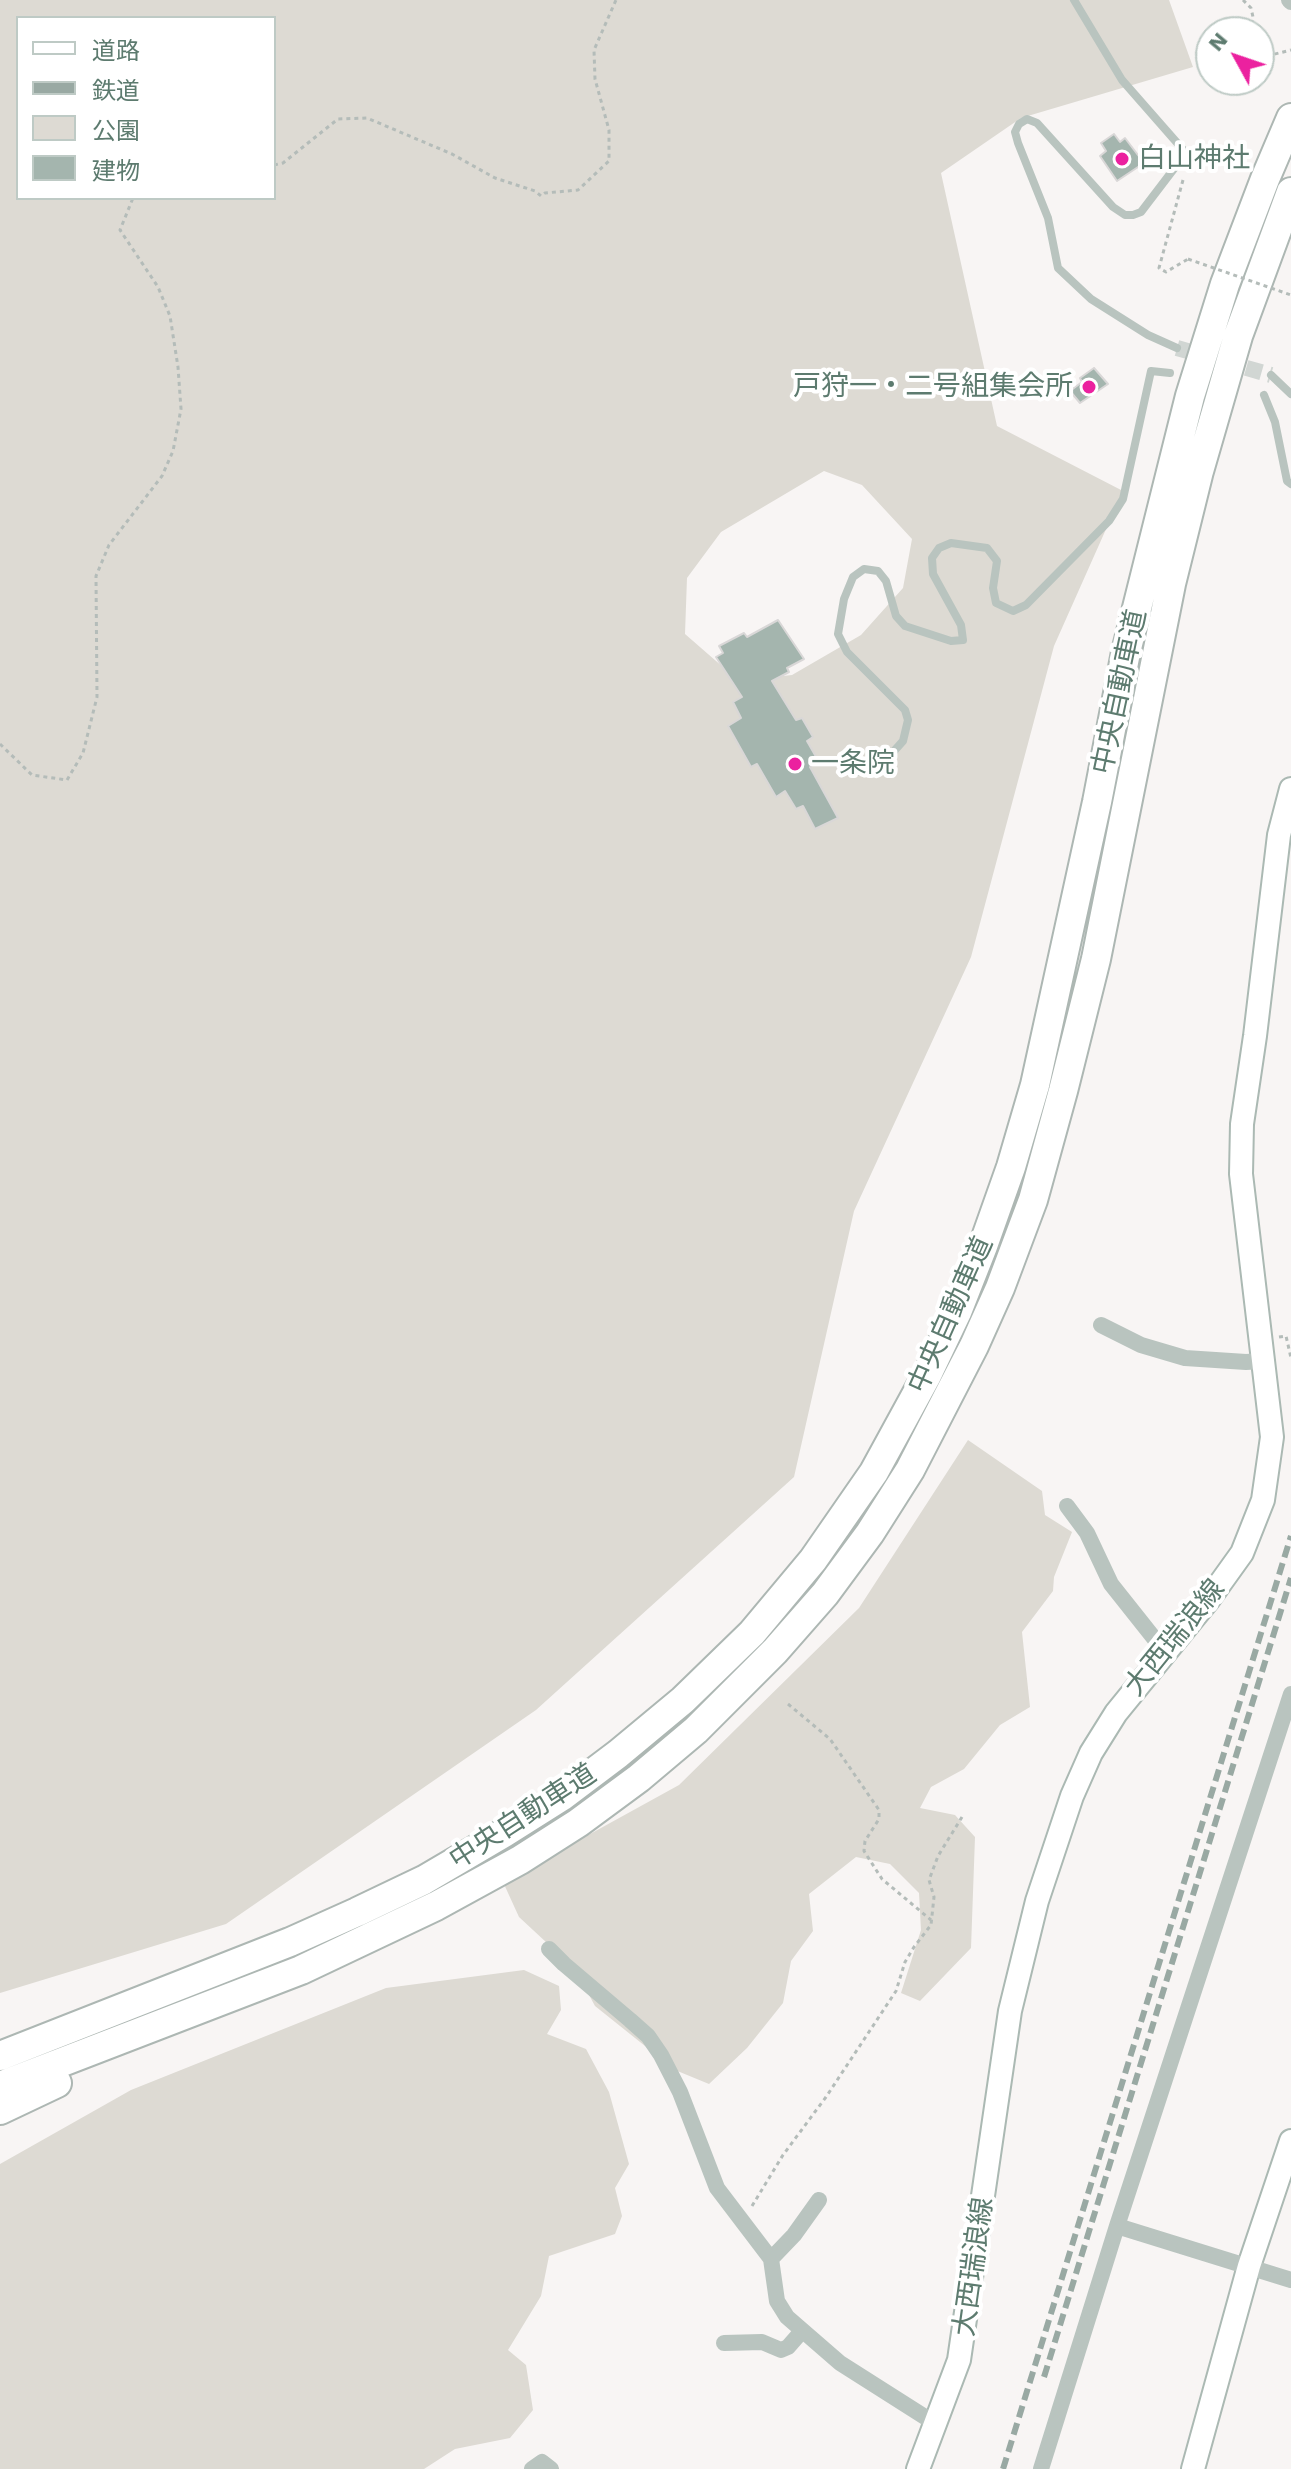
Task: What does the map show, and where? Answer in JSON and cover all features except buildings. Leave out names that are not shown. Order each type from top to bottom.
[{"type":"highway","name":"中央自動車道","points":[[0,2056],[290,1942],[357,1912],[424,1880],[561,1797],[683,1700],[752,1633],[813,1560],[874,1472],[957,1312],[1011,1167],[1035,1085],[1097,802],[1126,652],[1190,396],[1225,284],[1291,118]]},
{"type":"highway","name":"中央自動車道","points":[[0,2086],[301,1970],[436,1906],[520,1860],[578,1823],[639,1778],[696,1730],[775,1651],[834,1582],[870,1533],[910,1470],[974,1346],[1033,1200],[1096,959],[1171,584],[1199,471],[1238,336],[1291,192]]},
{"type":"highway","points":[[0,2110],[180,2030],[301,1970]]},
{"type":"highway","points":[[0,2042],[67,2017],[131,2005]]},
{"type":"main road","name":"大西瑞浪線","points":[[918,2469],[959,2360],[1010,2011],[1037,1901],[1072,1796],[1091,1753],[1116,1713],[1209,1599],[1242,1553],[1263,1500],[1272,1437],[1241,1174],[1242,1124],[1279,835],[1291,789]]},
{"type":"main road","points":[[1193,2469],[1249,2266],[1291,2141]]},
{"type":"street","points":[[1101,1325],[1141,1345],[1185,1358],[1262,1361]]},
{"type":"street","points":[[1067,1506],[1087,1533],[1111,1584],[1165,1652]]},
{"type":"street","points":[[1041,2469],[1291,1694]]},
{"type":"street","points":[[549,1949],[648,2036],[661,2055],[680,2092],[717,2188],[771,2259],[777,2301],[787,2317],[840,2363],[936,2424]]},
{"type":"street","points":[[771,2259],[794,2235],[819,2200]]},
{"type":"street","points":[[1117,2226],[1291,2280]]},
{"type":"street","points":[[724,2343],[762,2342],[781,2350],[788,2347],[802,2331]]},
{"type":"street","points":[[532,2469],[542,2462],[551,2469]]},
{"type":"lane","points":[[1074,0],[1122,80],[1186,153],[1141,212],[1125,215],[1113,207],[1037,123],[1027,119],[1019,124],[1015,132],[1048,218],[1058,268],[1091,299],[1148,335],[1177,348]]},
{"type":"lane","points":[[845,760],[855,772],[873,770],[903,741],[908,720],[905,710],[847,652],[838,634],[844,599],[853,577],[864,569],[878,571],[886,581],[896,616],[905,626],[951,641],[963,640],[961,625],[933,574],[932,558],[939,548],[951,543],[987,548],[997,561],[993,588],[996,603],[1013,611],[1026,605],[1109,521],[1123,499],[1151,371],[1170,373]]},
{"type":"lane","points":[[1271,375],[1291,394]]},
{"type":"lane","points":[[1264,395],[1275,422],[1287,481],[1291,484]]},
{"type":"path","points":[[276,165],[283,163],[338,119],[367,118],[541,196],[578,190],[609,161],[609,130],[595,79],[594,50],[616,0]]},
{"type":"path","points":[[1186,153],[1186,171],[1159,268],[1166,272],[1183,259],[1188,259],[1291,295]]},
{"type":"path","points":[[0,744],[32,775],[67,780],[83,753],[97,697],[96,576],[109,545],[162,476],[173,451],[181,409],[170,316],[158,287],[120,230],[132,200]]},
{"type":"path","points":[[788,1704],[830,1739],[879,1810],[879,1819],[865,1841],[864,1851],[882,1879],[931,1920]]},
{"type":"path","points":[[743,2221],[783,2155],[826,2097],[896,1991],[905,1962],[931,1925],[934,1897],[929,1880],[938,1856],[962,1817]]},
{"type":"green space","points":[[0,0],[1169,0],[1193,67],[1021,118],[941,173],[997,426],[1123,491],[1054,646],[971,957],[854,1211],[794,1477],[536,1710],[226,1924],[0,1993]],"holes":[[[824,471],[862,485],[912,539],[903,588],[861,635],[792,675],[739,681],[685,634],[687,578],[721,532]]]},
{"type":"green space","points":[[968,1440],[1042,1491],[1045,1515],[1072,1532],[1054,1577],[1053,1591],[1022,1632],[1030,1707],[1000,1725],[964,1769],[931,1787],[920,1808],[955,1815],[975,1837],[971,1948],[920,2001],[901,1993],[921,1930],[919,1893],[890,1864],[856,1857],[809,1894],[813,1931],[791,1961],[783,2003],[747,2048],[709,2084],[675,2070],[595,2006],[575,1969],[519,1917],[503,1882],[679,1785],[859,1608]]},
{"type":"green space","points":[[524,1970],[559,1986],[561,2010],[547,2034],[586,2049],[609,2092],[629,2164],[615,2188],[622,2216],[615,2234],[549,2256],[541,2296],[508,2350],[526,2365],[533,2410],[510,2438],[455,2449],[424,2469],[0,2469],[0,2164],[131,2090],[386,1988]]},
{"type":"tunnel","points":[[1177,348],[1271,375]]},
{"type":"railway","points":[[1003,2469],[1291,1536]]},
{"type":"railway","points":[[1044,2377],[1291,1578]]},
{"type":"place","name":"白山神社","points":[[1122,159]]},
{"type":"place","name":"戸狩一・二号組集会所","points":[[1089,387]]},
{"type":"place","name":"一条院","points":[[795,764]]}]
